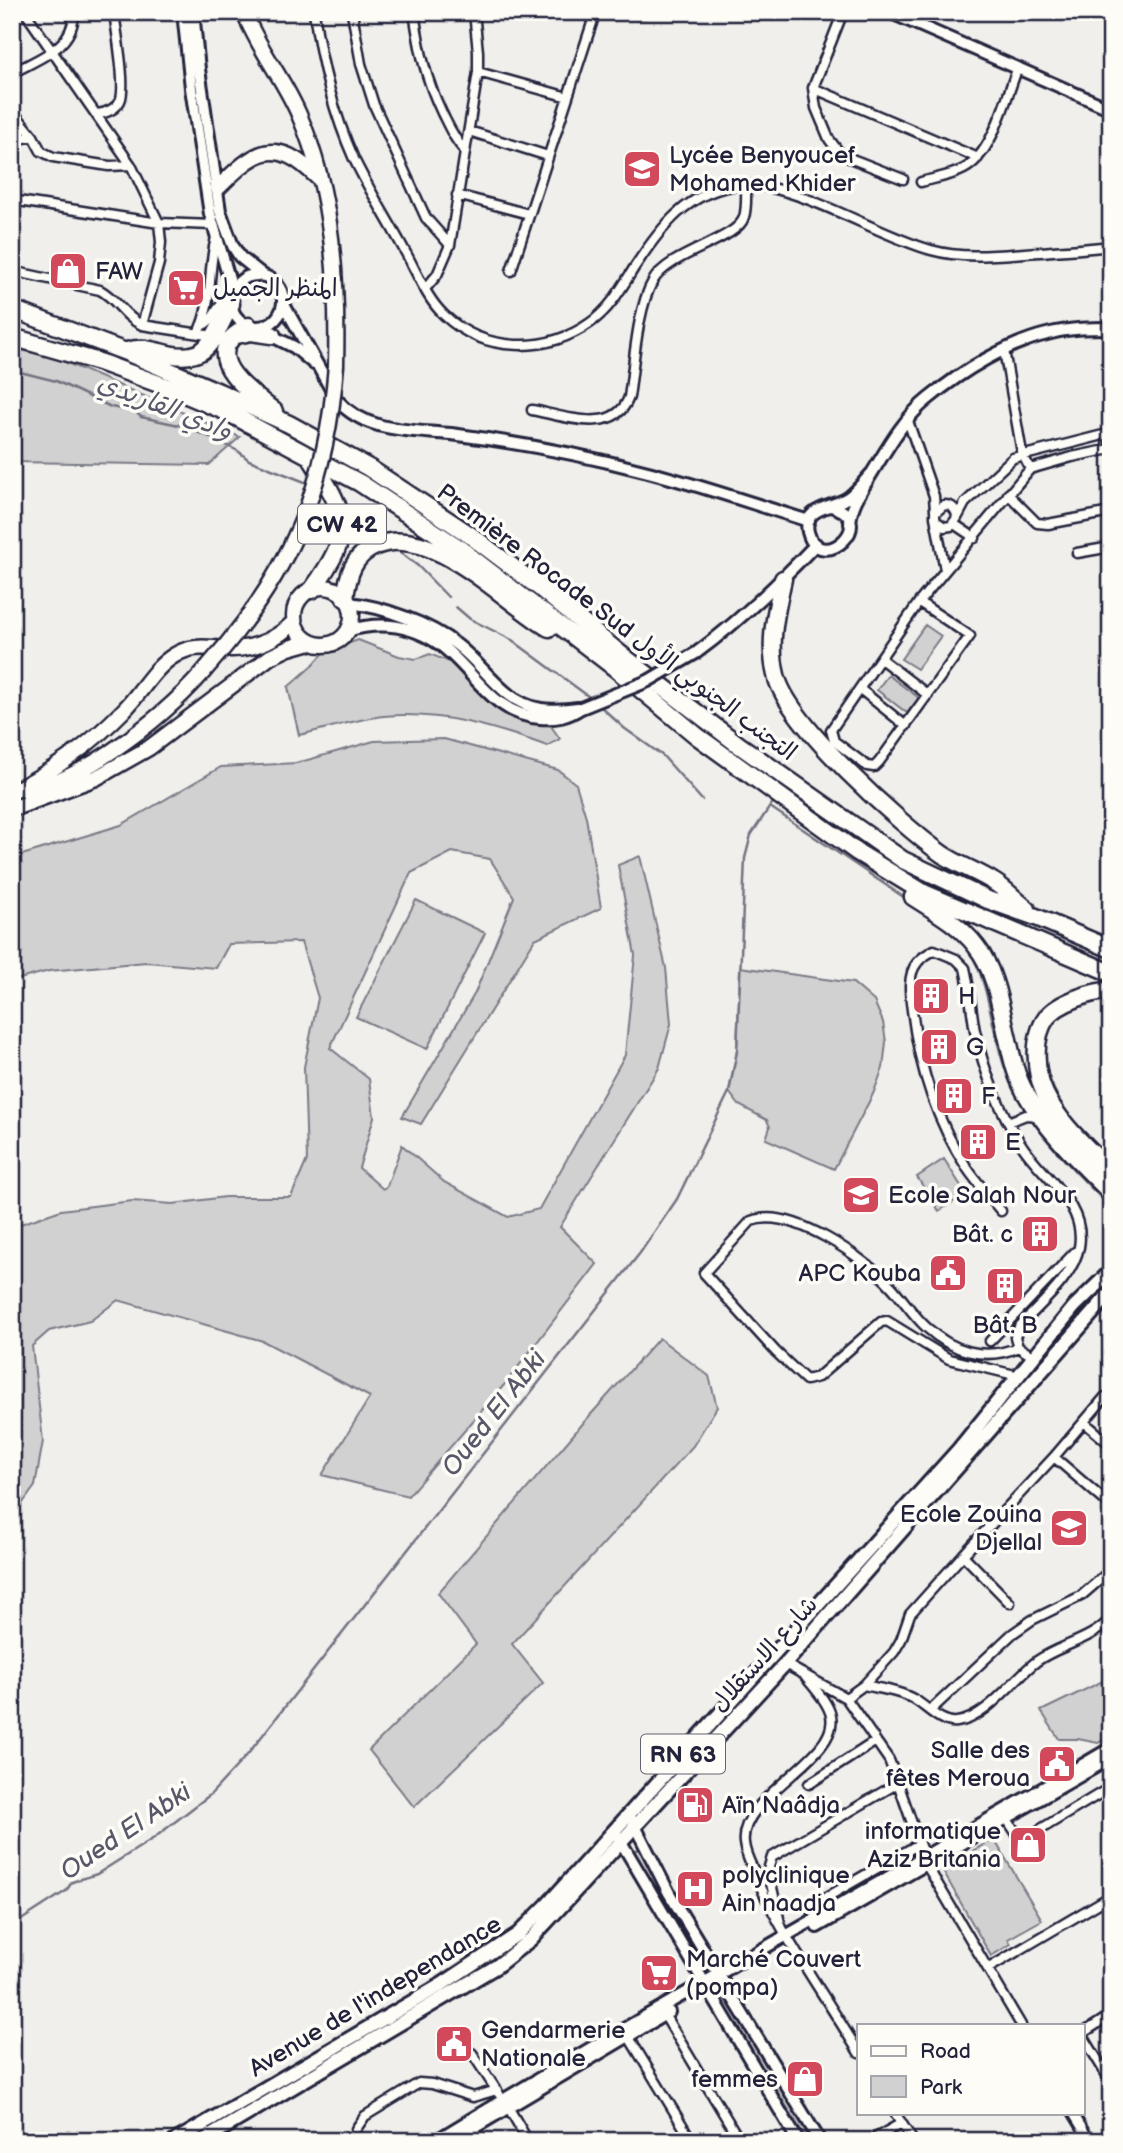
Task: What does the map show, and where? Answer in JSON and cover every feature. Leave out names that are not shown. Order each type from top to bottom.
[{"type":"highway","points":[[12,808],[40,788],[92,762],[129,739],[181,697],[238,633],[262,599],[301,526],[315,487],[333,407],[330,369],[334,271],[319,178],[300,116],[244,12]]},
{"type":"highway","points":[[218,188],[246,161],[260,153],[270,152],[293,157],[319,178]]},
{"type":"highway","points":[[126,352],[141,348],[188,357],[205,349],[204,332],[232,298]]},
{"type":"highway","name":"Première Rocade Sud التجنب الجنوبي الأول","points":[[12,309],[126,352],[289,424],[369,468],[470,535],[739,745],[903,860],[988,900],[1111,949]]},
{"type":"highway","points":[[251,327],[232,337],[226,346],[225,356],[233,375],[289,424]]},
{"type":"highway","points":[[232,337],[251,332],[272,335]]},
{"type":"highway","name":"Première Rocade Sud التجنب الجنوبي الأول","points":[[12,337],[99,362],[225,411],[389,500],[459,548],[810,820],[893,875],[962,911],[1111,973]]},
{"type":"highway","name":"CW 42","points":[[311,458],[334,496],[342,521],[335,555],[312,590]]},
{"type":"highway","points":[[12,808],[96,778],[149,748],[270,657],[310,642],[328,645],[339,640],[347,631],[351,620],[347,600],[350,572],[359,557],[380,544],[405,542],[428,548],[449,558],[545,626],[584,645]]},
{"type":"highway","points":[[783,579],[771,638],[773,660],[776,678],[797,715],[906,825],[946,856],[995,882],[1036,917],[1111,940]]},
{"type":"highway","points":[[310,642],[298,631],[294,622],[298,601],[312,590],[330,588],[347,600]]},
{"type":"highway","points":[[12,793],[51,772],[90,743],[125,709],[164,663],[176,654],[196,647],[239,649],[258,645],[294,622]]},
{"type":"highway","points":[[741,767],[769,796],[817,833],[939,913],[977,947],[994,984],[1013,1062],[1032,1116],[1111,1194]]},
{"type":"highway","points":[[12,793],[40,788]]},
{"type":"highway","points":[[1111,991],[1079,997],[1048,1016],[1039,1037],[1037,1064],[1045,1093],[1061,1120],[1111,1172]]},
{"type":"main road","name":"Avenue de l'independance","points":[[175,2141],[441,1985],[518,1934],[959,1449],[1075,1306],[1111,1271]]},
{"type":"main road","name":"شارع الاستقلال","points":[[202,2141],[497,1966],[531,1939],[785,1664],[1111,1292]]},
{"type":"street","points":[[25,12],[131,164],[159,223],[159,263],[142,325]]},
{"type":"street","points":[[12,73],[52,51],[69,37],[74,12]]},
{"type":"street","points":[[97,114],[114,108],[122,96],[114,12]]},
{"type":"street","points":[[183,12],[191,88],[215,230],[238,320],[272,335],[330,369]]},
{"type":"street","points":[[193,12],[220,211],[233,246],[240,257],[278,286],[283,303],[330,369],[343,407],[358,418],[375,425],[506,443],[641,470],[809,521]]},
{"type":"street","points":[[314,12],[320,59],[341,126],[365,180],[425,289],[442,314],[462,329],[505,343],[528,346],[551,342],[573,334],[593,321],[616,298],[648,248],[680,209],[711,191],[728,186],[746,185],[791,193],[892,237],[952,255],[995,255],[1111,246]]},
{"type":"street","points":[[352,12],[361,64],[374,105],[426,218],[450,245]]},
{"type":"street","points":[[414,12],[424,69],[431,91],[447,126],[465,151]]},
{"type":"street","points":[[425,289],[437,275],[450,245],[478,72],[474,12]]},
{"type":"street","points":[[501,12],[645,12]]},
{"type":"street","points":[[843,12],[813,88],[816,108],[829,139],[838,151],[902,179]]},
{"type":"street","points":[[888,12],[1111,109]]},
{"type":"street","points":[[511,271],[595,14]]},
{"type":"street","points":[[921,182],[956,173],[978,158],[987,147],[1018,67]]},
{"type":"street","points":[[478,72],[568,97]]},
{"type":"street","points":[[813,88],[978,158]]},
{"type":"street","points":[[12,110],[33,136],[41,151],[53,157],[119,167],[131,164]]},
{"type":"street","points":[[469,131],[548,156]]},
{"type":"street","points":[[12,141],[33,136]]},
{"type":"street","points":[[532,410],[596,421],[609,419],[626,407],[644,301],[652,281],[661,269],[674,260],[739,225],[744,219],[746,185]]},
{"type":"street","points":[[457,195],[529,214]]},
{"type":"street","points":[[12,200],[215,230]]},
{"type":"street","points":[[12,271],[100,290],[116,301],[132,320],[142,325],[204,332],[215,230]]},
{"type":"street","points":[[232,298],[236,286],[248,277],[264,276]]},
{"type":"street","points":[[251,327],[271,324],[281,311],[283,303]]},
{"type":"street","points":[[872,473],[850,496],[817,510],[809,521],[809,533],[816,544],[829,548],[843,544],[850,531],[851,511],[855,501],[908,421],[926,400],[1004,350],[1053,332],[1111,328]]},
{"type":"street","points":[[1004,350],[1022,453],[1030,469]]},
{"type":"street","points":[[908,421],[934,496],[945,570]]},
{"type":"street","points":[[919,602],[971,636],[877,765],[864,765],[834,741],[832,727],[919,602],[1030,469],[1111,449],[1109,433],[1022,453],[1005,463],[965,503],[956,521],[944,527],[935,517]]},
{"type":"street","points":[[1008,494],[1037,523],[1048,524],[1111,512]]},
{"type":"street","points":[[934,496],[956,511],[956,521],[975,538]]},
{"type":"street","points":[[935,517],[940,507],[965,503]]},
{"type":"street","points":[[830,506],[844,513],[850,524]]},
{"type":"street","points":[[347,631],[374,624],[407,629],[429,638],[447,651],[495,701],[519,714],[536,718],[569,716],[581,708],[648,681],[696,653],[733,626],[816,544]]},
{"type":"street","points":[[1077,553],[1111,547]]},
{"type":"street","points":[[347,600],[421,624],[444,636],[466,652],[500,688],[524,704],[545,709],[581,708]]},
{"type":"street","points":[[881,659],[928,695]]},
{"type":"street","points":[[860,689],[906,726]]},
{"type":"street","points":[[1001,1211],[967,1168],[950,1136],[923,1073],[917,1051],[911,975],[916,964],[934,950],[956,959],[965,968],[983,1063],[1008,1122],[1022,1146],[1074,1213],[1079,1224],[1079,1249],[1064,1277],[1019,1327],[1015,1337],[1018,1347],[1034,1357]]},
{"type":"street","points":[[1008,1122],[1032,1116]]},
{"type":"street","points":[[1018,1347],[996,1355],[981,1355],[947,1342],[925,1326],[891,1286],[866,1265],[822,1236],[794,1222],[758,1218],[751,1221],[704,1273],[776,1352],[806,1380],[818,1377],[881,1322],[887,1321],[949,1359],[1019,1376]]},
{"type":"street","points":[[990,1341],[1079,1249]]},
{"type":"street","points":[[846,1698],[864,1685],[894,1652],[910,1614],[1105,1398]]},
{"type":"street","points":[[1084,1422],[1111,1445]]},
{"type":"street","points":[[1054,1457],[1111,1506]]},
{"type":"street","points":[[963,1555],[1010,1604]]},
{"type":"street","points":[[931,1710],[1012,1634],[1032,1620],[1081,1596],[1111,1570]]},
{"type":"street","points":[[864,1685],[912,1698],[947,1722],[957,1722],[974,1716],[1037,1660],[1095,1631],[1111,1618]]},
{"type":"street","points":[[785,1664],[846,1698],[889,1760],[925,1861],[1020,2024]]},
{"type":"street","points":[[805,1676],[826,1705],[831,1717],[831,1728],[819,1749],[756,1810],[746,1827],[743,1841],[766,1900],[857,2050]]},
{"type":"street","points":[[809,1784],[876,1741]]},
{"type":"street","points":[[435,2141],[503,2099],[662,2012],[925,1861],[1111,1748]]},
{"type":"street","points":[[925,1861],[1007,1819],[1111,1758]]},
{"type":"street","points":[[780,1923],[768,1870],[772,1857],[898,1783]]},
{"type":"street","points":[[1007,1819],[1016,1835],[1020,1839],[1026,1838],[1111,1787]]},
{"type":"street","points":[[629,1814],[669,1892],[820,2141]]},
{"type":"street","points":[[615,1829],[799,2141]]},
{"type":"street","points":[[808,1908],[919,1844]]},
{"type":"street","points":[[989,1968],[1111,1896]]},
{"type":"street","points":[[662,2012],[740,2141]]},
{"type":"street","points":[[1084,2033],[1111,2015]]},
{"type":"street","points":[[626,2032],[691,2141]]},
{"type":"street","points":[[1084,2036],[1111,2082]]},
{"type":"street","points":[[472,2053],[528,2141]]},
{"type":"street","points":[[356,2129],[365,2116],[419,2083],[473,2096],[503,2099]]},
{"type":"street","points":[[452,2141],[503,2099]]},
{"type":"street","points":[[896,2114],[913,2141]]},
{"type":"street","points":[[1074,2114],[1090,2141]]},
{"type":"street","points":[[870,2141],[902,2123]]},
{"type":"green space","points":[[12,348],[53,357],[240,437],[209,465],[12,462]]},
{"type":"green space","points":[[925,625],[941,636],[917,669],[901,659]]},
{"type":"green space","points":[[358,640],[399,656],[416,659],[430,654],[452,663],[494,703],[515,715],[551,726],[560,739],[547,746],[467,722],[405,715],[363,719],[299,735],[288,687],[329,647]]},
{"type":"green space","points":[[888,675],[919,698],[907,713],[877,690]]},
{"type":"green space","points":[[444,739],[558,770],[576,784],[586,817],[601,908],[535,939],[421,1124],[402,1117],[475,993],[514,897],[490,859],[452,852],[411,873],[330,1048],[369,1079],[374,1117],[359,1168],[383,1189],[387,1186],[402,1145],[444,1182],[508,1217],[539,1209],[625,1055],[635,955],[618,865],[640,856],[666,968],[671,1024],[659,1068],[560,1227],[597,1264],[504,1385],[408,1496],[322,1475],[370,1397],[263,1341],[118,1300],[90,1321],[49,1331],[32,1346],[43,1441],[35,1486],[12,1518],[12,1227],[61,1210],[132,1201],[173,1204],[225,1197],[291,1197],[307,1160],[304,1067],[318,998],[301,942],[229,944],[216,968],[146,962],[49,971],[12,981],[12,858],[121,825],[221,767],[297,763],[374,741]]},
{"type":"green space","points":[[416,900],[485,933],[427,1049],[356,1017]]},
{"type":"green space","points":[[740,967],[853,983],[874,1001],[883,1022],[886,1042],[883,1068],[873,1094],[834,1169],[766,1139],[770,1127],[767,1120],[739,1105],[729,1092],[737,1051]]},
{"type":"green space","points":[[944,1159],[966,1194],[939,1211],[917,1177]]},
{"type":"green space","points":[[659,1338],[709,1376],[717,1407],[693,1446],[512,1644],[543,1683],[414,1807],[369,1750],[476,1644],[438,1593]]},
{"type":"green space","points":[[1111,1677],[1111,1732],[1107,1738],[1098,1743],[1059,1739],[1041,1711]]},
{"type":"green space","points":[[994,1839],[1042,1920],[1008,1939],[1011,1944],[991,1956],[941,1868]]},
{"type":"green space","points":[[640,1848],[712,1971],[707,1974],[634,1851]]},
{"type":"green space","points":[[725,1996],[813,2141],[808,2141],[720,1999]]},
{"type":"waterway","name":"وادي القاريدي","points":[[12,370],[56,381],[111,407],[136,412],[141,417],[179,425],[210,437],[238,451],[249,460],[310,484]]},
{"type":"waterway","name":"وادي القاريدي","points":[[347,513],[383,538]]},
{"type":"waterway","name":"وادي القاريدي","points":[[396,549],[418,566],[448,597]]},
{"type":"waterway","name":"وادي القاريدي","points":[[456,607],[470,619],[512,640],[592,699]]},
{"type":"waterway","name":"وادي القاريدي","points":[[599,705],[624,728],[663,756],[702,800]]},
{"type":"waterway","name":"Oued El Abki","points":[[12,1926],[66,1891],[72,1882],[97,1874],[154,1838],[211,1794],[248,1754],[640,1253],[677,1199],[729,1092],[737,1051],[745,858],[751,835],[775,799]]},
{"type":"waterway","points":[[770,807],[908,900]]},
{"type":"waterway","points":[[973,956],[984,985],[1007,1074],[1026,1112],[1052,1146],[1111,1208]]},
{"type":"waterway","points":[[1045,1064],[1061,1102],[1104,1153]]},
{"type":"place","name":"Lycée Benyoucef Mohamed Khider","points":[[642,169]]},
{"type":"place","name":"FAW","points":[[68,271]]},
{"type":"place","name":"المنظر الجميل","points":[[186,288]]},
{"type":"place","name":"H","points":[[931,996]]},
{"type":"place","name":"G","points":[[939,1047]]},
{"type":"place","name":"F","points":[[954,1096]]},
{"type":"place","name":"E","points":[[978,1142]]},
{"type":"place","name":"Ecole Salah Nour","points":[[861,1195]]},
{"type":"place","name":"Bât. c","points":[[1040,1234]]},
{"type":"place","name":"APC Kouba","points":[[948,1273]]},
{"type":"place","name":"Bât. B","points":[[1005,1286]]},
{"type":"place","name":"Ecole Zouina Djellal","points":[[1069,1528]]},
{"type":"place","name":"Salle des fêtes Meroua","points":[[1057,1764]]},
{"type":"place","name":"Aïn Naâdja","points":[[695,1805]]},
{"type":"place","name":"informatique Aziz Britania","points":[[1028,1845]]},
{"type":"place","name":"polyclinique Ain naadja","points":[[695,1889]]},
{"type":"place","name":"Marché Couvert (pompa)","points":[[659,1973]]},
{"type":"place","name":"Gendarmerie Nationale","points":[[454,2044]]},
{"type":"place","name":"femmes","points":[[805,2079]]}]
